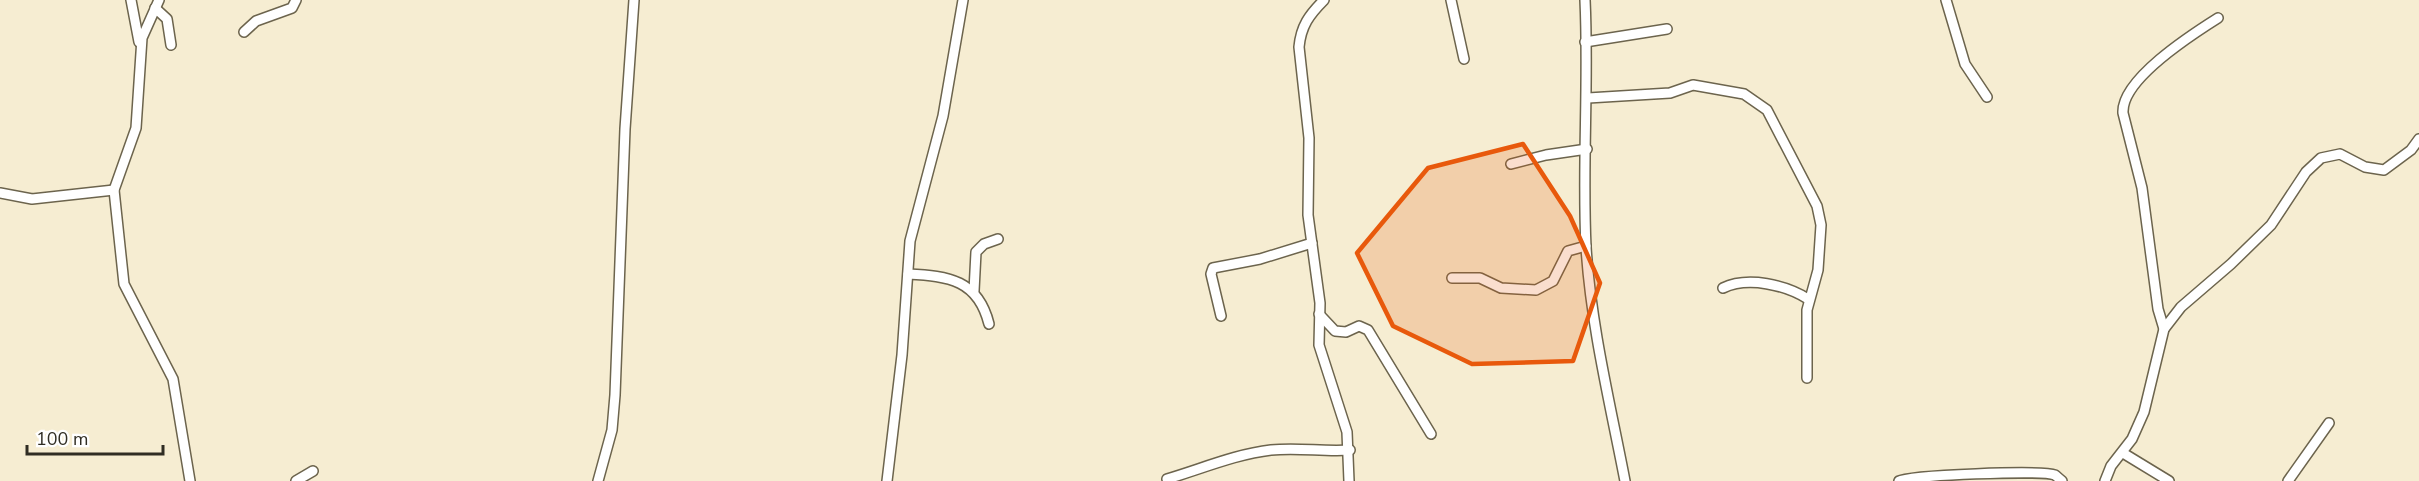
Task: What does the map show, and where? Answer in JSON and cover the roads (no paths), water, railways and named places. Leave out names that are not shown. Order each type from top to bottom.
[{"type":"street","points":[[131,0],[140,48],[136,128],[114,190],[124,284],[173,379],[190,481]]},
{"type":"street","points":[[244,33],[256,21],[292,8],[296,0]]},
{"type":"street","points":[[598,481],[612,430],[615,395],[625,129],[634,0]]},
{"type":"street","points":[[887,481],[914,223],[943,116],[963,0]]},
{"type":"street","points":[[1324,0],[1306,19],[1299,47],[1309,138],[1308,204],[1320,303],[1320,356],[1347,432],[1350,450],[1349,481]]},
{"type":"street","points":[[1451,0],[1464,59]]},
{"type":"street","points":[[1585,0],[1588,98],[1586,246],[1593,320],[1625,481]]},
{"type":"street","points":[[1946,0],[1965,64],[1987,97]]},
{"type":"street","points":[[140,48],[157,4]]},
{"type":"street","points":[[157,4],[166,19],[171,45]]},
{"type":"street","points":[[2164,329],[2158,309],[2142,189],[2123,113],[2123,102],[2131,89],[2154,65],[2195,32],[2218,18]]},
{"type":"street","points":[[1586,42],[1667,29]]},
{"type":"street","points":[[1588,98],[1670,93],[1687,86],[1697,85],[1744,94],[1767,110],[1819,214],[1820,250],[1808,299],[1807,378]]},
{"type":"street","points":[[2105,481],[2111,466],[2123,453],[2144,412],[2164,329],[2181,307],[2231,264],[2271,225],[2306,172],[2321,158],[2340,154],[2365,167],[2384,170],[2404,156],[2419,139]]},
{"type":"street","points":[[1511,164],[1546,155],[1587,149]]},
{"type":"street","points":[[0,192],[32,199],[114,190]]},
{"type":"street","points":[[974,291],[976,252],[984,244],[998,239]]},
{"type":"street","points":[[1221,316],[1211,274],[1213,268],[1260,259],[1312,243]]},
{"type":"street","points":[[1452,278],[1480,278],[1501,288],[1536,290],[1553,281],[1572,247],[1586,246]]},
{"type":"street","points":[[908,274],[962,283],[974,291],[985,310],[988,324]]},
{"type":"street","points":[[1723,288],[1735,284],[1755,283],[1791,291],[1808,299]]},
{"type":"street","points":[[1319,314],[1335,331],[1346,332],[1359,326],[1368,330],[1431,434]]},
{"type":"street","points":[[2288,481],[2329,423]]},
{"type":"street","points":[[1167,479],[1269,450],[1305,448],[1326,452],[1350,450]]},
{"type":"street","points":[[2123,453],[2169,481]]},
{"type":"street","points":[[296,481],[314,471]]},
{"type":"street","points":[[1899,481],[1928,477],[2033,473],[2054,475],[2062,481]]}]
